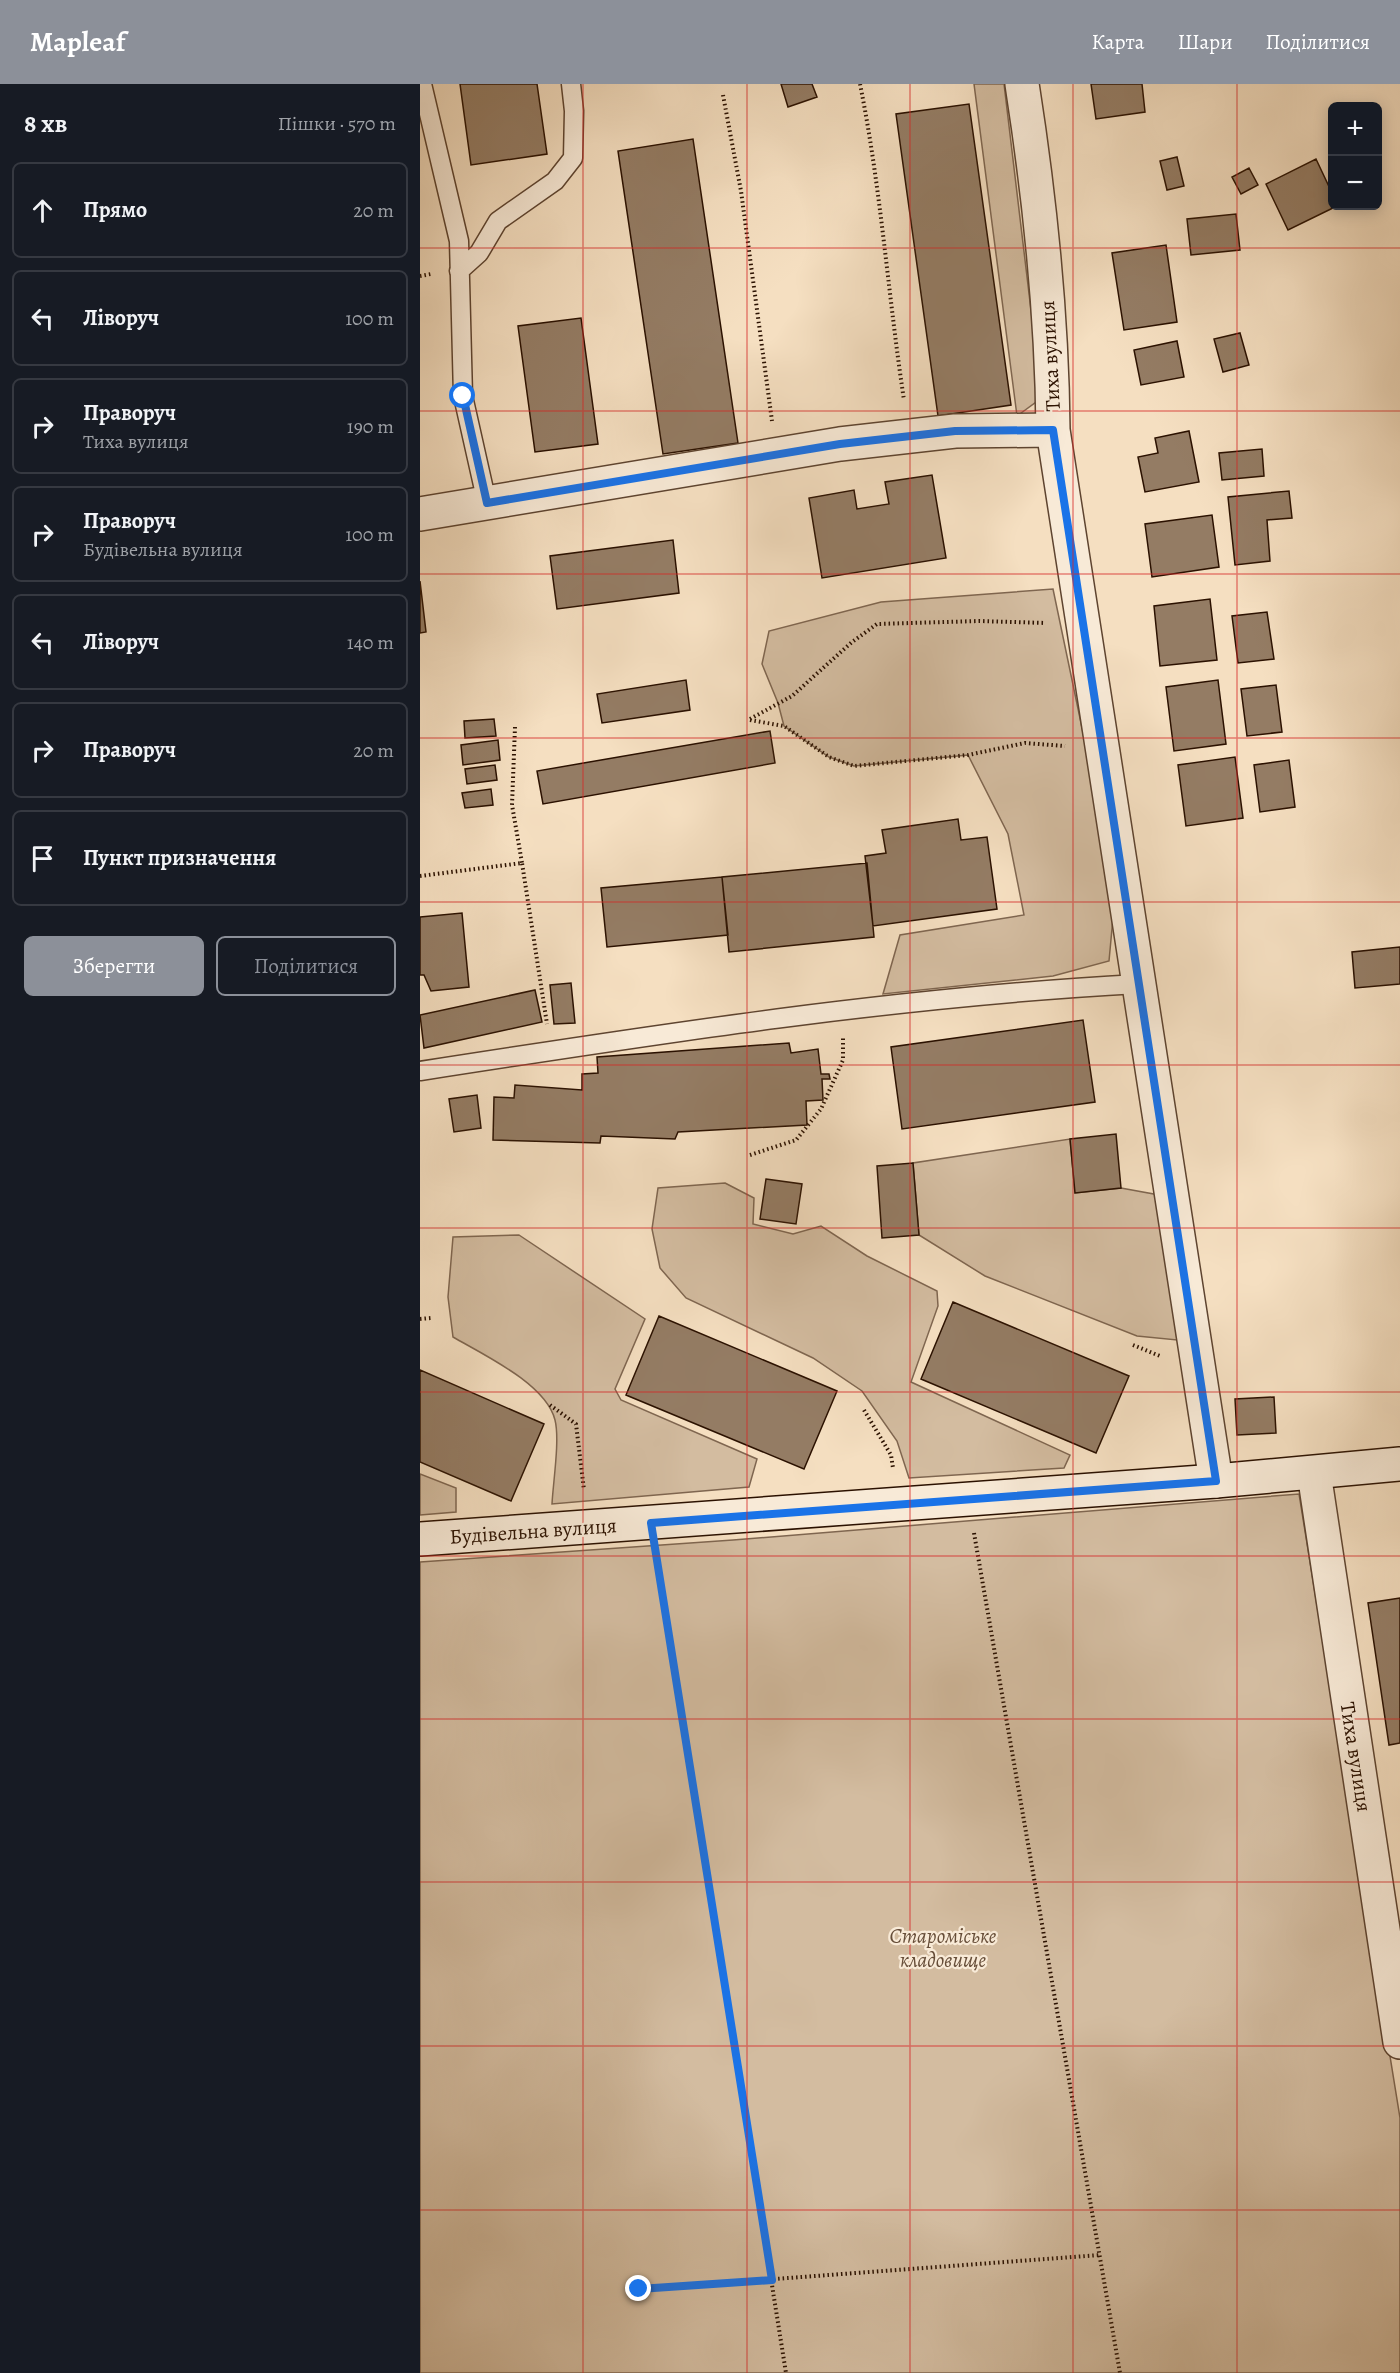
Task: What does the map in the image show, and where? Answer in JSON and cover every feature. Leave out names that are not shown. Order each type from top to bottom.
[{"type":"street","name":"Тиха вулиця","points":[[1022,84],[1033,153],[1053,346],[1053,430],[1216,1481]]},
{"type":"street","points":[[420,514],[777,454],[910,436],[955,431],[1053,430]]},
{"type":"street","name":"Будівельна вулиця","points":[[420,1539],[969,1500],[1314,1473],[1400,1464]]},
{"type":"street","name":"Тиха вулиця","points":[[1314,1473],[1400,2042]]},
{"type":"lane","points":[[422,84],[459,241],[463,396],[487,503]]},
{"type":"lane","points":[[459,271],[479,253],[498,221],[555,181],[573,158],[574,111],[571,84]]},
{"type":"lane","points":[[420,1071],[669,1032],[842,1011],[980,996],[1138,984]]},
{"type":"path","points":[[860,84],[870,131],[891,314],[910,436]]},
{"type":"path","points":[[723,95],[741,191],[777,454]]},
{"type":"path","points":[[1083,625],[979,621],[877,624],[852,642],[792,696],[750,720],[784,726],[829,757],[854,766],[968,755],[1025,743],[1102,748]]},
{"type":"path","points":[[515,727],[512,805],[551,1051]]},
{"type":"path","points":[[420,876],[522,862]]},
{"type":"path","points":[[750,1155],[796,1140],[821,1108],[843,1060],[842,1011]]},
{"type":"path","points":[[420,1318],[431,1318]]},
{"type":"path","points":[[550,1405],[576,1424],[589,1527]]},
{"type":"path","points":[[864,1410],[891,1455],[900,1505]]},
{"type":"path","points":[[969,1500],[1120,2373]]},
{"type":"path","points":[[651,1523],[786,2373]]},
{"type":"path","points":[[639,2289],[1100,2255]]},
{"type":"green space","points":[[974,84],[1004,84],[1038,369],[1036,402],[1017,416]]},
{"type":"green space","points":[[1053,589],[1086,747],[1114,907],[1109,961],[1053,976],[883,994],[900,935],[1024,915],[1008,834],[968,755],[854,766],[829,757],[784,726],[778,703],[762,664],[769,631],[881,602]]},
{"type":"green space","points":[[1070,1139],[1075,1193],[1121,1188],[1159,1195],[1177,1340],[1137,1336],[985,1276],[919,1235],[913,1163]]},
{"type":"green space","points":[[725,1183],[754,1198],[753,1224],[793,1234],[821,1226],[867,1256],[937,1291],[938,1306],[911,1382],[1070,1455],[1064,1468],[909,1478],[897,1441],[862,1391],[813,1358],[686,1298],[660,1268],[652,1229],[658,1188]]},
{"type":"green space","points":[[519,1235],[645,1319],[615,1389],[621,1400],[757,1459],[749,1487],[552,1504],[557,1439],[555,1420],[549,1407],[540,1394],[512,1372],[453,1337],[448,1297],[453,1237]]},
{"type":"green space","points":[[420,1474],[456,1488],[456,1512],[420,1515]]},
{"type":"green space","name":"Староміське кладовище","points":[[1299,1494],[1400,2118],[1400,2373],[420,2373],[420,1562],[733,1540]]},
{"type":"building","points":[[460,84],[537,84],[547,154],[471,165]]},
{"type":"building","points":[[781,84],[812,84],[817,97],[788,107]]},
{"type":"building","points":[[1091,84],[1142,84],[1145,112],[1096,119]]},
{"type":"building","points":[[969,104],[1011,405],[938,416],[896,114]]},
{"type":"building","points":[[693,139],[738,443],[663,454],[618,151]]},
{"type":"building","points":[[1177,157],[1184,186],[1167,190],[1160,161]]},
{"type":"building","points":[[1316,159],[1328,184],[1329,210],[1288,230],[1266,184]]},
{"type":"building","points":[[1249,168],[1258,185],[1241,194],[1232,177]]},
{"type":"building","points":[[1236,214],[1240,250],[1191,255],[1187,219]]},
{"type":"building","points":[[1166,245],[1177,322],[1124,330],[1112,253]]},
{"type":"building","points":[[581,318],[598,444],[535,452],[518,326]]},
{"type":"building","points":[[1240,333],[1249,365],[1223,372],[1214,339]]},
{"type":"building","points":[[1177,341],[1184,377],[1141,385],[1134,350]]},
{"type":"building","points":[[1189,431],[1199,482],[1145,492],[1138,457],[1158,453],[1155,438]]},
{"type":"building","points":[[1262,449],[1264,476],[1222,480],[1219,453]]},
{"type":"building","points":[[932,475],[946,558],[822,578],[809,498],[854,490],[857,509],[889,504],[885,482]]},
{"type":"building","points":[[1289,491],[1292,518],[1267,520],[1270,561],[1235,565],[1228,497]]},
{"type":"building","points":[[1212,515],[1219,567],[1152,577],[1145,524]]},
{"type":"building","points":[[673,540],[679,593],[557,609],[550,556]]},
{"type":"building","points":[[420,581],[426,632],[420,633]]},
{"type":"building","points":[[1210,599],[1217,660],[1160,666],[1154,606]]},
{"type":"building","points":[[1267,612],[1274,659],[1238,663],[1232,616]]},
{"type":"building","points":[[686,680],[690,710],[602,723],[597,694]]},
{"type":"building","points":[[1218,680],[1226,744],[1174,751],[1166,687]]},
{"type":"building","points":[[1276,685],[1282,732],[1247,736],[1241,689]]},
{"type":"building","points":[[494,719],[496,736],[465,738],[464,721]]},
{"type":"building","points":[[770,731],[775,763],[543,804],[537,771]]},
{"type":"building","points":[[498,740],[500,760],[463,765],[461,745]]},
{"type":"building","points":[[1235,757],[1243,818],[1186,826],[1178,765]]},
{"type":"building","points":[[1289,760],[1295,807],[1260,812],[1254,765]]},
{"type":"building","points":[[495,765],[497,780],[467,784],[465,769]]},
{"type":"building","points":[[491,789],[493,805],[465,808],[462,793]]},
{"type":"building","points":[[958,819],[961,840],[987,837],[997,909],[873,926],[865,856],[886,853],[882,830]]},
{"type":"building","points":[[867,863],[874,937],[729,952],[722,877]]},
{"type":"building","points":[[722,877],[728,935],[607,947],[601,888]]},
{"type":"building","points":[[462,913],[469,987],[431,991],[424,975],[420,975],[420,917]]},
{"type":"building","points":[[1400,947],[1400,984],[1355,988],[1352,952]]},
{"type":"building","points":[[571,983],[575,1023],[554,1024],[550,985]]},
{"type":"building","points":[[535,990],[542,1022],[424,1048],[420,1015]]},
{"type":"building","points":[[1083,1020],[1095,1102],[902,1129],[891,1047]]},
{"type":"building","points":[[789,1043],[791,1053],[818,1049],[821,1074],[829,1074],[830,1079],[822,1079],[823,1100],[806,1101],[807,1125],[678,1132],[675,1139],[601,1136],[600,1143],[493,1140],[494,1097],[514,1098],[515,1085],[582,1090],[582,1074],[598,1073],[597,1057]]},
{"type":"building","points":[[477,1095],[481,1128],[454,1132],[449,1099]]},
{"type":"building","points":[[1116,1134],[1121,1188],[1075,1193],[1070,1139]]},
{"type":"building","points":[[913,1163],[919,1235],[882,1238],[877,1166]]},
{"type":"building","points":[[766,1179],[802,1184],[796,1224],[760,1219]]},
{"type":"building","points":[[953,1302],[1129,1376],[1096,1453],[921,1379]]},
{"type":"building","points":[[659,1316],[837,1391],[804,1469],[626,1395]]},
{"type":"building","points":[[420,1370],[544,1424],[511,1501],[420,1462]]},
{"type":"building","points":[[1274,1397],[1276,1433],[1237,1435],[1235,1399]]},
{"type":"building","points":[[1400,1598],[1400,1743],[1389,1745],[1368,1603]]},
{"type":"route","points":[[463,396],[487,503],[840,444],[955,431],[1053,430],[1216,1481],[651,1523],[772,2280],[639,2289]]}]
